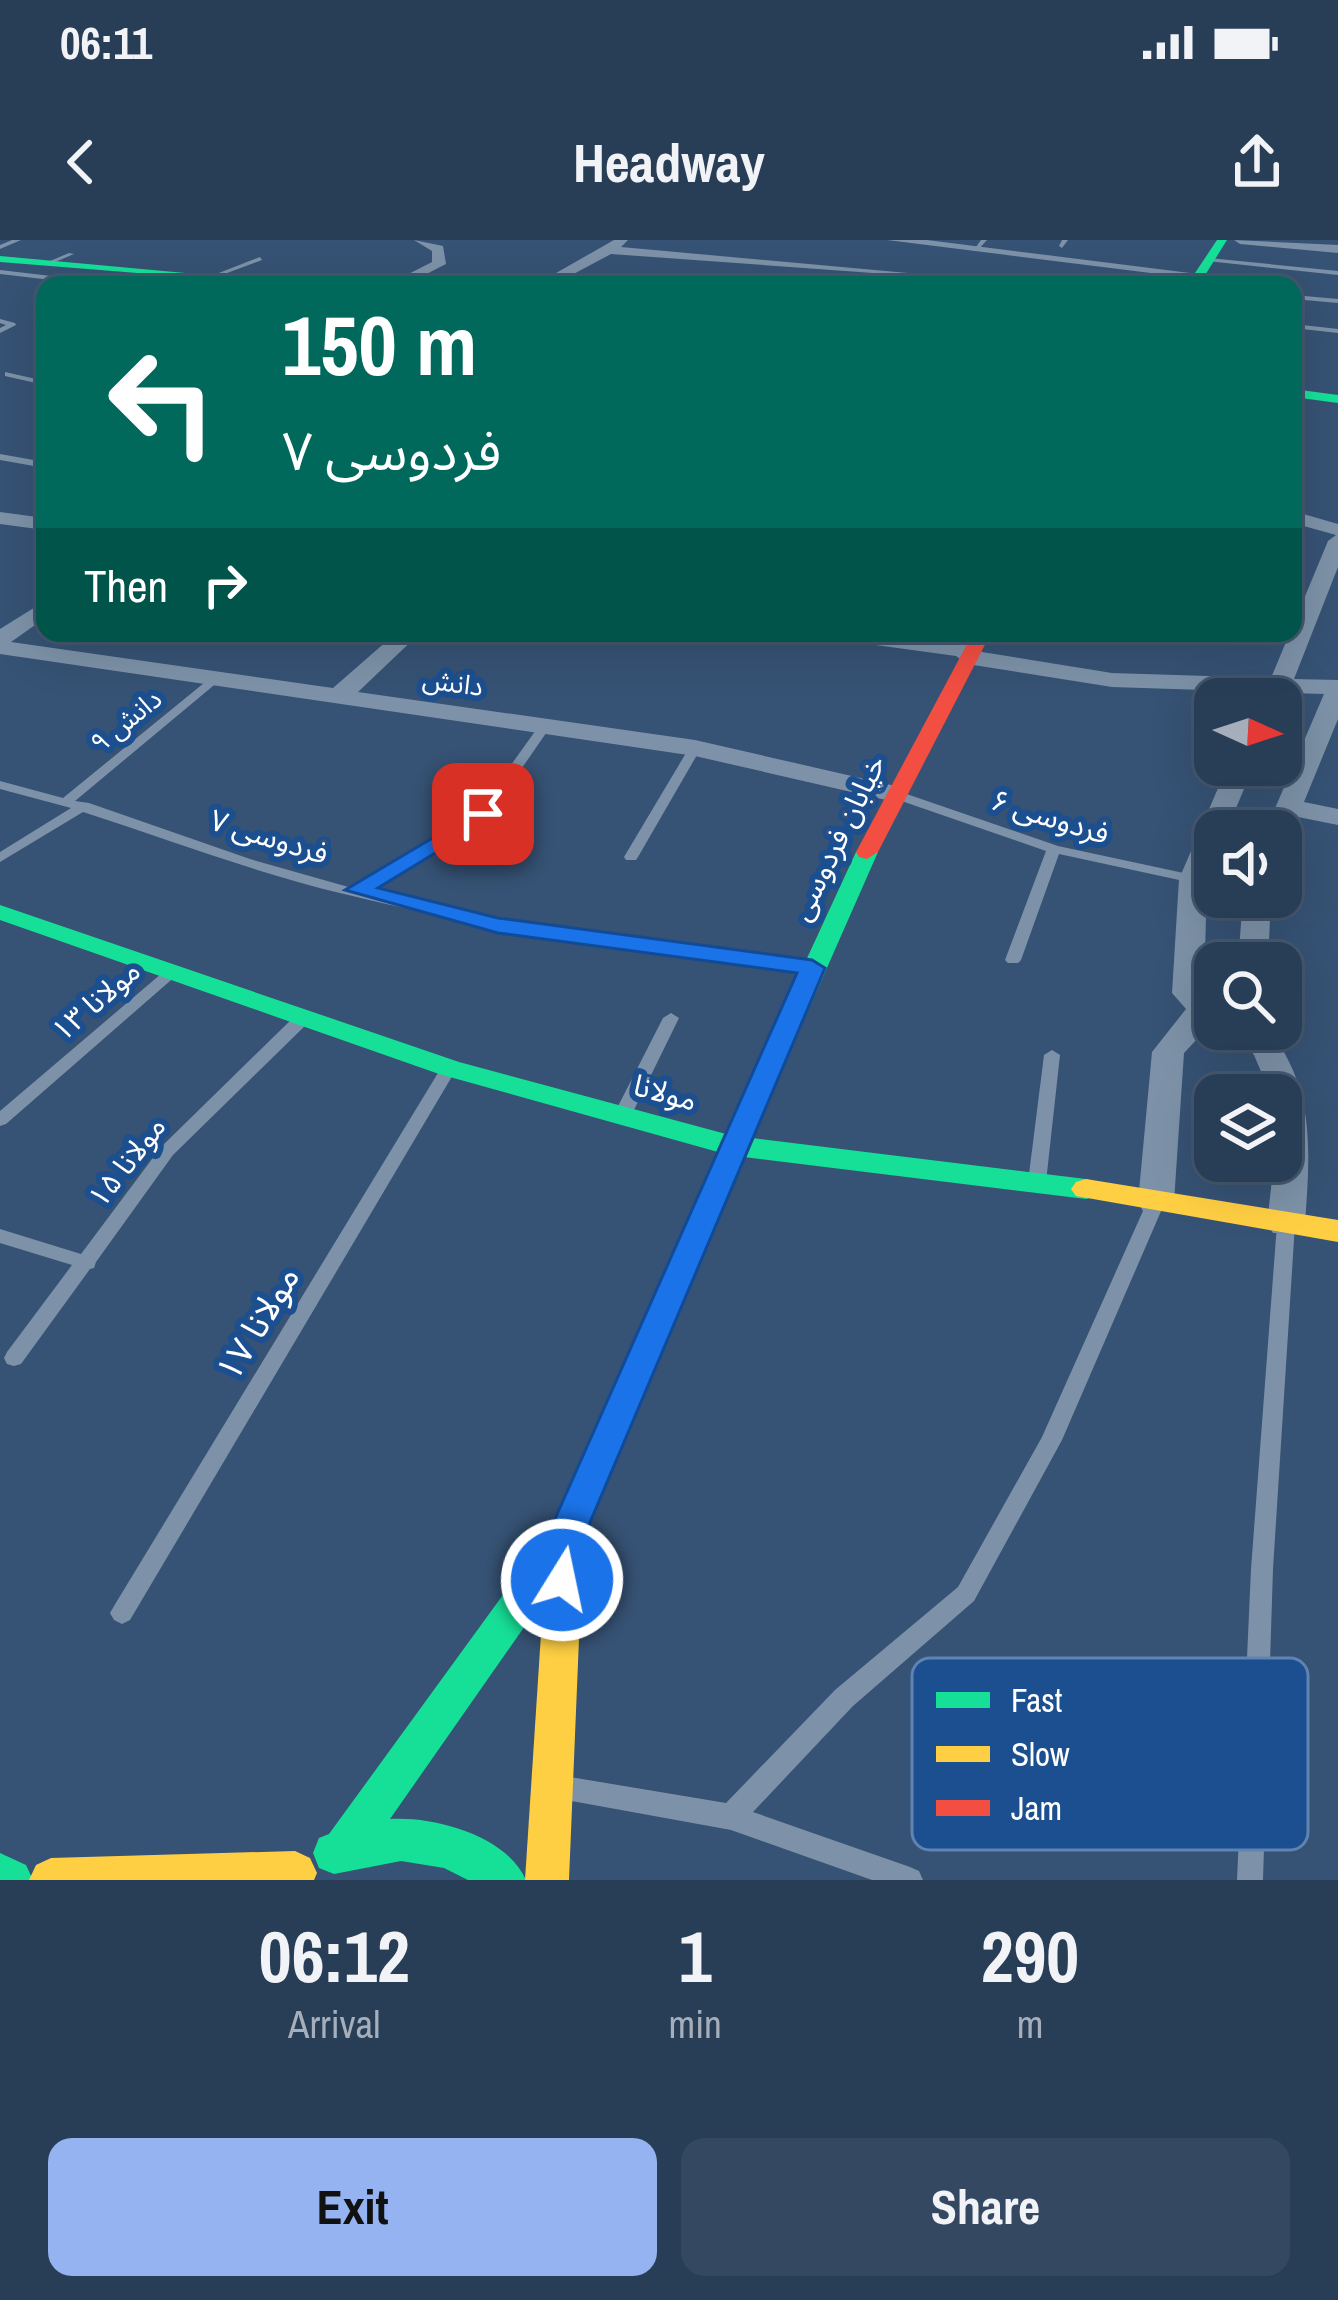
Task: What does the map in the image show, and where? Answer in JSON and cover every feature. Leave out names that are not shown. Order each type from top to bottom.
[{"type":"main road","points":[[3,256],[59,259],[163,276]]},
{"type":"main road","points":[[1302,394],[1336,393]]},
{"type":"main road","name":"خیابان فردوسی","points":[[565,1539],[812,968],[895,794],[973,647]]},
{"type":"main road","name":"مولانا","points":[[2,914],[449,1068],[733,1146],[1037,1182],[1338,1231]]},
{"type":"main road","points":[[547,1880],[565,1539]]},
{"type":"main road","points":[[345,1847],[565,1539]]},
{"type":"main road","points":[[51,1880],[291,1877],[345,1847],[398,1838],[449,1846],[503,1880]]},
{"type":"main road","points":[[0,1875],[11,1880]]},
{"type":"street","points":[[413,276],[439,264],[438,249],[420,240]]},
{"type":"street","points":[[893,240],[1193,265]]},
{"type":"street","points":[[1240,240],[1338,249]]},
{"type":"street","points":[[745,260],[764,241]]},
{"type":"street","points":[[558,276],[615,245],[926,276]]},
{"type":"street","points":[[0,518],[36,523]]},
{"type":"street","points":[[1302,520],[1338,530]]},
{"type":"street","points":[[1338,541],[1302,605],[1338,607]]},
{"type":"street","points":[[0,643],[36,615]]},
{"type":"street","points":[[339,697],[399,642]]},
{"type":"street","points":[[925,642],[973,647],[1112,680],[1194,686]]},
{"type":"street","points":[[1281,678],[1291,642]]},
{"type":"street","name":"دانش","points":[[0,643],[695,748],[895,794]]},
{"type":"street","points":[[1287,810],[1338,689],[1302,691]]},
{"type":"street","points":[[1302,821],[1338,817]]},
{"type":"street","points":[[1194,874],[1189,993],[1194,997]]},
{"type":"street","points":[[1156,1202],[1168,1052],[1194,1025]]},
{"type":"street","points":[[1270,1050],[1294,1115],[1286,1224]]},
{"type":"lane","points":[[3,256],[62,276]]},
{"type":"lane","points":[[216,276],[260,259]]},
{"type":"lane","points":[[1193,265],[1338,272]]},
{"type":"lane","points":[[1302,298],[1338,301]]},
{"type":"lane","points":[[0,321],[12,325],[0,331]]},
{"type":"lane","points":[[1302,327],[1338,331]]},
{"type":"lane","points":[[8,374],[36,381]]},
{"type":"lane","points":[[0,457],[36,463]]},
{"type":"lane","name":"دانش ۹","points":[[67,801],[215,679]]},
{"type":"lane","points":[[357,890],[483,814],[545,726]]},
{"type":"lane","points":[[631,856],[695,748]]},
{"type":"lane","name":"فردوسی ۷","points":[[0,785],[85,806],[281,873],[498,925],[812,968]]},
{"type":"lane","name":"فردوسی ۶","points":[[895,794],[1054,849],[1192,879]]},
{"type":"lane","points":[[0,858],[85,806]]},
{"type":"lane","points":[[1013,960],[1054,849]]},
{"type":"lane","name":"مولانا ۱۳","points":[[0,1120],[173,970]]},
{"type":"lane","name":"مولانا ۱۵","points":[[14,1358],[167,1151],[304,1017]]},
{"type":"lane","points":[[622,1116],[671,1018]]},
{"type":"lane","points":[[1037,1182],[1052,1055]]},
{"type":"lane","name":"مولانا ۱۷","points":[[122,1613],[449,1068]]},
{"type":"lane","points":[[731,1817],[844,1698],[966,1594],[1052,1440],[1156,1202]]},
{"type":"lane","points":[[1259,1658],[1286,1224]]},
{"type":"lane","points":[[0,1236],[88,1263]]},
{"type":"lane","points":[[549,1786],[731,1817],[910,1880]]},
{"type":"lane","points":[[1250,1880],[1251,1850]]},
{"type":"traffic: fast","points":[[1199,276],[1222,240]]},
{"type":"traffic: fast","points":[[0,259],[184,276]]},
{"type":"traffic: fast","points":[[1302,394],[1338,399]]},
{"type":"traffic: fast","points":[[345,1847],[565,1539],[812,967],[867,852]]},
{"type":"traffic: fast","points":[[0,912],[449,1068],[733,1146],[1086,1189]]},
{"type":"traffic: fast","points":[[334,1853],[379,1841],[423,1841],[465,1854],[504,1880]]},
{"type":"traffic: fast","points":[[0,1875],[11,1880]]},
{"type":"traffic: slow","points":[[1086,1189],[1338,1231]]},
{"type":"traffic: slow","points":[[547,1880],[565,1542]]},
{"type":"traffic: slow","points":[[51,1880],[295,1873]]},
{"type":"traffic: jam","points":[[867,852],[977,642]]},
{"type":"route","points":[[483,814],[357,890],[498,925],[812,968],[565,1539],[562,1580]]}]
